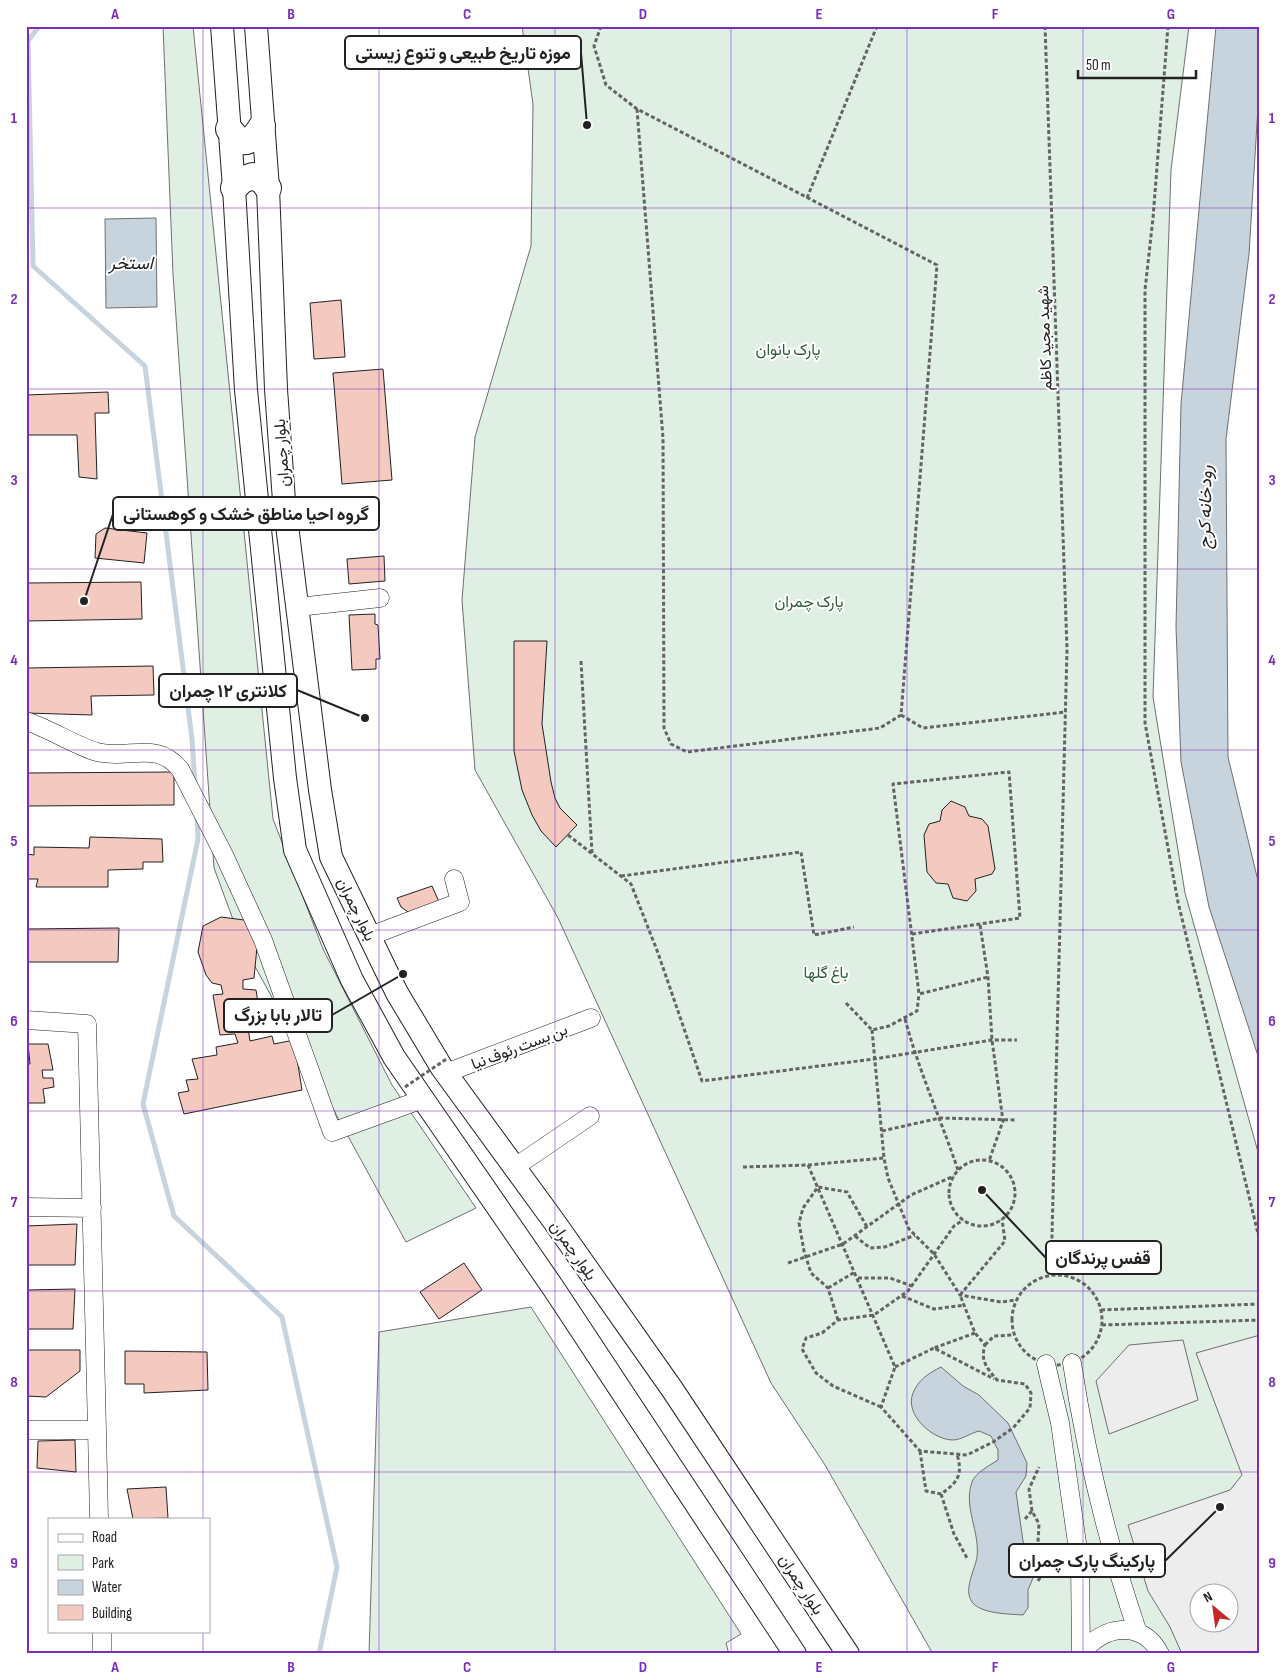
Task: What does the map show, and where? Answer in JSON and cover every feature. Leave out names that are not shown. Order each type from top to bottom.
[{"type":"highway","points":[[229,129],[234,138],[246,142],[253,138],[262,126]]},
{"type":"highway","points":[[234,188],[242,180],[253,176],[263,181],[268,188]]},
{"type":"main road","name":"بلوار چمران","points":[[222,26],[246,390],[285,778],[295,850],[352,980],[414,1093],[565,1305],[795,1654]]},
{"type":"main road","name":"بلوار چمران","points":[[256,26],[268,188],[276,398],[284,501],[320,790],[331,857],[397,993],[515,1167],[672,1389],[848,1654]]},
{"type":"street","points":[[298,607],[380,598]]},
{"type":"street","points":[[26,721],[45,727],[97,752],[126,754],[159,753],[172,760],[180,769],[224,855],[263,940],[332,1132],[414,1093]]},
{"type":"street","points":[[370,936],[460,902],[454,879]]},
{"type":"street","name":"بن بست رئوف نیا","points":[[447,1066],[591,1018]]},
{"type":"street","points":[[26,1020],[87,1024],[99,1518]]},
{"type":"street","points":[[515,1167],[590,1116]]},
{"type":"street","points":[[26,1207],[92,1208]]},
{"type":"street","points":[[1072,1363],[1080,1415],[1117,1572],[1138,1633]]},
{"type":"street","points":[[1046,1364],[1060,1423],[1080,1564],[1081,1654]]},
{"type":"street","points":[[26,1430],[98,1430]]},
{"type":"street","points":[[1081,1654],[1088,1644],[1099,1635],[1112,1630],[1138,1633],[1150,1640],[1160,1654]]},
{"type":"street","points":[[102,1632],[102,1654]]},
{"type":"path","points":[[601,26],[594,46],[606,85],[636,109],[937,265],[901,715]]},
{"type":"path","points":[[807,198],[877,26]]},
{"type":"path","name":"شهید مجید کاظم","points":[[1045,26],[1067,649],[1051,1274]]},
{"type":"path","points":[[1168,26],[1153,218],[1145,290],[1145,723],[1178,902],[1260,1242]]},
{"type":"path","points":[[636,109],[663,438],[664,728],[671,744],[687,752],[880,728],[901,715]]},
{"type":"path","points":[[581,660],[592,854]]},
{"type":"path","points":[[901,715],[923,728],[1066,712]]},
{"type":"path","points":[[872,1030],[905,1019],[917,1011],[919,994],[893,784],[1009,772],[1020,918],[912,934]]},
{"type":"path","points":[[568,835],[631,884],[658,953],[702,1081],[874,1059],[992,1040],[1017,1040]]},
{"type":"path","points":[[620,876],[801,852],[814,935],[854,927]]},
{"type":"path","points":[[980,924],[988,977],[992,1040],[1003,1121],[989,1161]]},
{"type":"path","points":[[919,994],[988,977]]},
{"type":"path","points":[[846,1003],[872,1030],[884,1158],[898,1204],[909,1230],[934,1254],[960,1295],[975,1332],[985,1345]]},
{"type":"path","points":[[905,1019],[914,1052],[958,1170]]},
{"type":"path","points":[[414,1093],[447,1066]]},
{"type":"path","points":[[882,1131],[940,1118],[1016,1120]]},
{"type":"path","points":[[743,1167],[808,1166],[884,1158]]},
{"type":"path","points":[[978,1160],[989,1161],[999,1165],[1008,1172],[1013,1182],[1013,1202],[1002,1219],[982,1226],[963,1220],[955,1212],[950,1202],[949,1191],[954,1176],[967,1163],[978,1160]]},
{"type":"path","points":[[808,1166],[856,1272],[895,1367],[881,1407]]},
{"type":"path","points":[[788,1263],[843,1244],[910,1195],[954,1176]]},
{"type":"path","points":[[818,1187],[847,1192],[867,1227]]},
{"type":"path","points":[[818,1187],[803,1208],[799,1224],[805,1256],[811,1273],[828,1288],[838,1320]]},
{"type":"path","points":[[960,1295],[1005,1241],[1002,1219]]},
{"type":"path","points":[[957,1454],[961,1468],[954,1485],[941,1494],[926,1491],[920,1451],[881,1407],[827,1381],[816,1373],[802,1349],[806,1338],[822,1333],[838,1320],[874,1315],[902,1296],[912,1286],[954,1226],[963,1220]]},
{"type":"path","points":[[855,1236],[870,1248],[885,1247],[915,1235]]},
{"type":"path","points":[[828,1288],[856,1272]]},
{"type":"path","points":[[1051,1274],[1077,1279],[1092,1292],[1102,1310],[1102,1325],[1099,1337],[1092,1348],[1072,1363],[1059,1366],[1046,1364],[1026,1353],[1013,1334],[1012,1311],[1016,1300],[1024,1288],[1037,1279],[1051,1274]]},
{"type":"path","points":[[858,1278],[890,1278],[912,1286]]},
{"type":"path","points":[[960,1295],[1001,1302],[1016,1300]]},
{"type":"path","points":[[902,1296],[934,1309],[964,1306]]},
{"type":"path","points":[[1102,1310],[1260,1304]]},
{"type":"path","points":[[1102,1325],[1260,1320]]},
{"type":"path","points":[[895,1367],[934,1348],[975,1332]]},
{"type":"path","points":[[997,1380],[986,1366],[982,1356],[985,1345],[994,1336],[1013,1334]]},
{"type":"path","points":[[920,1451],[967,1455],[993,1442],[1013,1428],[1030,1408],[1031,1393],[1025,1384],[997,1380],[934,1348]]},
{"type":"path","points":[[1038,1581],[1049,1563],[1045,1552],[1038,1542],[1039,1524],[1032,1511],[1029,1490],[1040,1467]]},
{"type":"path","points":[[941,1494],[949,1522],[967,1558]]},
{"type":"path","points":[[1025,1519],[1032,1511]]},
{"type":"green space","points":[[163,26],[193,26],[273,819],[323,949],[392,1085],[476,1208],[406,1242],[241,941],[214,868],[173,274]]},
{"type":"green space","name":"پارک چمران","points":[[522,26],[1189,26],[1171,170],[1153,697],[1185,893],[1260,1159],[1260,1654],[933,1654],[825,1465],[771,1383],[558,918],[475,770],[462,600],[475,437],[531,246],[533,104]]},
{"type":"green space","points":[[531,1307],[741,1634],[726,1643],[729,1654],[369,1654],[379,1332]]},
{"type":"shaded area","points":[[1260,1335],[1260,1654],[1182,1654],[1170,1627],[1148,1591],[1128,1525],[1230,1490],[1242,1475],[1196,1353]]},
{"type":"shaded area","points":[[1183,1340],[1198,1400],[1109,1434],[1096,1381],[1129,1345]]},
{"type":"water","name":"رودخانه کرج","points":[[1216,26],[1260,26],[1260,74],[1249,254],[1226,439],[1228,757],[1260,889],[1260,1062],[1209,907],[1181,762],[1176,627],[1181,404]]},
{"type":"water","name":"استخر","points":[[156,218],[157,307],[106,308],[105,219]]},
{"type":"water","points":[[941,1367],[963,1386],[979,1395],[1008,1423],[1027,1463],[1026,1476],[1016,1492],[1023,1541],[1033,1578],[1028,1590],[1028,1608],[1023,1615],[996,1613],[982,1609],[972,1602],[970,1597],[969,1585],[977,1557],[977,1547],[970,1510],[970,1491],[976,1475],[998,1460],[998,1450],[991,1436],[979,1431],[956,1440],[945,1439],[929,1431],[916,1418],[911,1401],[915,1388],[924,1377]]},
{"type":"building","points":[[341,300],[345,357],[314,359],[310,303]]},
{"type":"building","points":[[383,369],[392,480],[342,484],[333,373]]},
{"type":"building","points":[[108,392],[109,413],[95,413],[97,479],[79,477],[77,435],[26,435],[26,395]]},
{"type":"building","points":[[105,528],[147,533],[144,563],[95,558],[96,534]]},
{"type":"building","points":[[384,556],[385,581],[349,584],[347,559]]},
{"type":"building","points":[[141,582],[142,619],[26,621],[26,583]]},
{"type":"building","points":[[375,614],[375,624],[378,625],[380,659],[376,659],[376,669],[352,670],[349,615]]},
{"type":"building","points":[[514,641],[547,641],[542,724],[551,782],[560,808],[577,825],[556,847],[541,831],[532,815],[522,790],[514,751]]},
{"type":"building","points":[[153,666],[154,695],[91,696],[92,715],[26,713],[26,668]]},
{"type":"building","points":[[174,772],[174,805],[26,806],[26,773]]},
{"type":"building","points":[[951,801],[965,807],[969,816],[982,819],[988,826],[995,869],[992,874],[975,879],[976,891],[967,901],[953,898],[948,884],[936,883],[927,872],[924,835],[929,824],[940,821],[942,810]]},
{"type":"building","points":[[90,837],[162,839],[163,862],[143,862],[143,869],[108,870],[108,887],[36,887],[38,879],[26,879],[26,854],[34,855],[34,847],[89,848]]},
{"type":"building","points":[[432,886],[440,904],[408,912],[401,907],[397,898]]},
{"type":"building","points":[[221,917],[244,920],[257,947],[254,978],[243,980],[243,989],[256,990],[262,1027],[248,1028],[250,1041],[272,1036],[274,1044],[294,1040],[302,1090],[184,1114],[178,1093],[189,1091],[186,1080],[198,1079],[192,1059],[217,1055],[216,1047],[238,1043],[235,1034],[220,1035],[213,995],[223,994],[221,985],[212,983],[206,975],[198,952],[203,926]]},
{"type":"building","points":[[119,928],[118,962],[26,962],[26,929]]},
{"type":"building","points":[[28,1044],[48,1044],[53,1070],[42,1070],[43,1078],[53,1078],[54,1087],[43,1089],[45,1103],[26,1103],[26,1064],[30,1064]]},
{"type":"building","points":[[77,1224],[75,1265],[26,1265],[26,1226]]},
{"type":"building","points":[[464,1263],[482,1290],[439,1319],[420,1292]]},
{"type":"building","points":[[75,1289],[73,1329],[26,1329],[26,1290]]},
{"type":"building","points":[[26,1350],[80,1350],[80,1371],[46,1397],[26,1396]]},
{"type":"building","points":[[125,1351],[207,1352],[208,1390],[144,1393],[144,1384],[125,1384]]},
{"type":"building","points":[[75,1440],[76,1472],[37,1468],[38,1441]]},
{"type":"building","points":[[166,1487],[168,1518],[133,1518],[127,1489]]},
{"type":"waterway","points":[[39,26],[28,41],[33,266],[145,366],[192,739],[195,784]]},
{"type":"waterway","points":[[197,815],[198,839],[143,1104],[174,1216],[282,1317],[337,1567],[319,1654]]},
{"type":"place","name":"موزه تاریخ طبیعی و تنوع زیستی","points":[[587,125]]},
{"type":"place","name":"گروه احیا مناطق خشک و کوهستانی","points":[[84,601]]},
{"type":"place","name":"کلانتری ۱۲ چمران","points":[[365,718]]},
{"type":"place","name":"تالار بابا بزرگ","points":[[403,974]]},
{"type":"place","name":"قفس پرندگان","points":[[982,1190]]},
{"type":"place","name":"پارکینگ پارک چمران","points":[[1220,1507]]},
{"type":"park label","name":"پارک بانوان","points":[[788,349]]},
{"type":"park label","name":"باغ گلها","points":[[826,972]]}]
